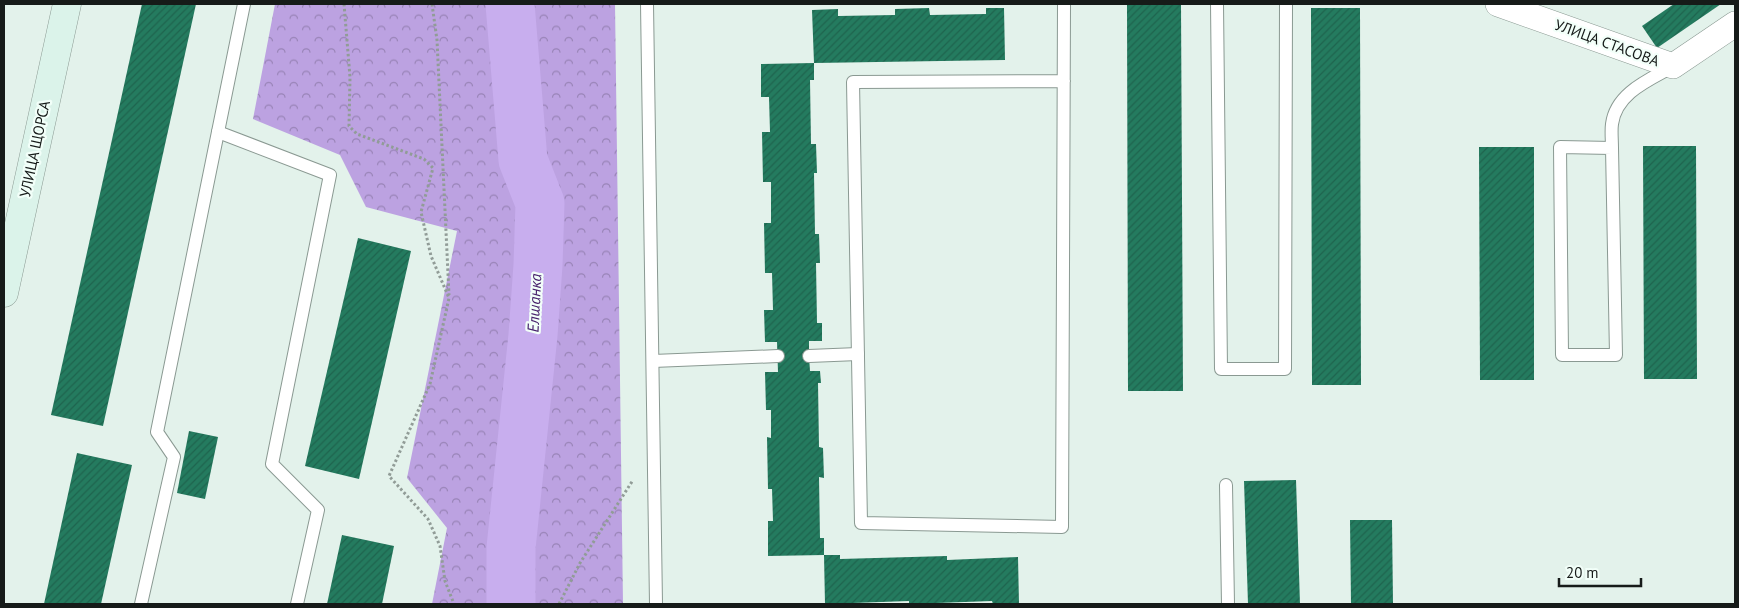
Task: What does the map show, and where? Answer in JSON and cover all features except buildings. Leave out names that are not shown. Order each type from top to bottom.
[{"type":"street","name":"УЛИЦА ЩОРСА","points":[[4,293],[67,4]]},
{"type":"street","name":"УЛИЦА СТАСОВА","points":[[1498,4],[1673,66],[1735,24]]},
{"type":"lane","points":[[142,604],[174,457],[156,432],[244,4]]},
{"type":"lane","points":[[647,4],[656,604]]},
{"type":"lane","points":[[1064,4],[1064,81],[1062,527],[861,522],[853,82],[1064,81]]},
{"type":"lane","points":[[1216,4],[1221,369],[1285,369],[1286,4]]},
{"type":"lane","points":[[1612,148],[1560,147],[1562,355],[1616,355],[1612,124],[1616,109],[1624,98],[1638,86],[1673,66]]},
{"type":"lane","points":[[218,132],[330,175],[272,464],[318,510],[297,604]]},
{"type":"lane","points":[[809,356],[858,354]]},
{"type":"lane","points":[[653,361],[778,356]]},
{"type":"lane","points":[[1226,484],[1228,604]]},
{"type":"path","points":[[344,4],[350,78],[349,126],[357,134],[424,160],[433,168],[421,212],[431,256],[450,298]]},
{"type":"path","points":[[432,4],[437,40],[450,298],[430,384],[389,476],[428,519],[440,546],[445,581],[454,604]]},
{"type":"path","points":[[560,604],[580,563],[654,444]]},
{"type":"green space","points":[[275,4],[615,4],[623,604],[432,604],[447,528],[407,478],[457,231],[366,207],[340,155],[253,119]]},
{"type":"waterway","name":"Елшанка","points":[[510,4],[523,160],[540,203],[533,335],[511,548],[511,604]]}]
